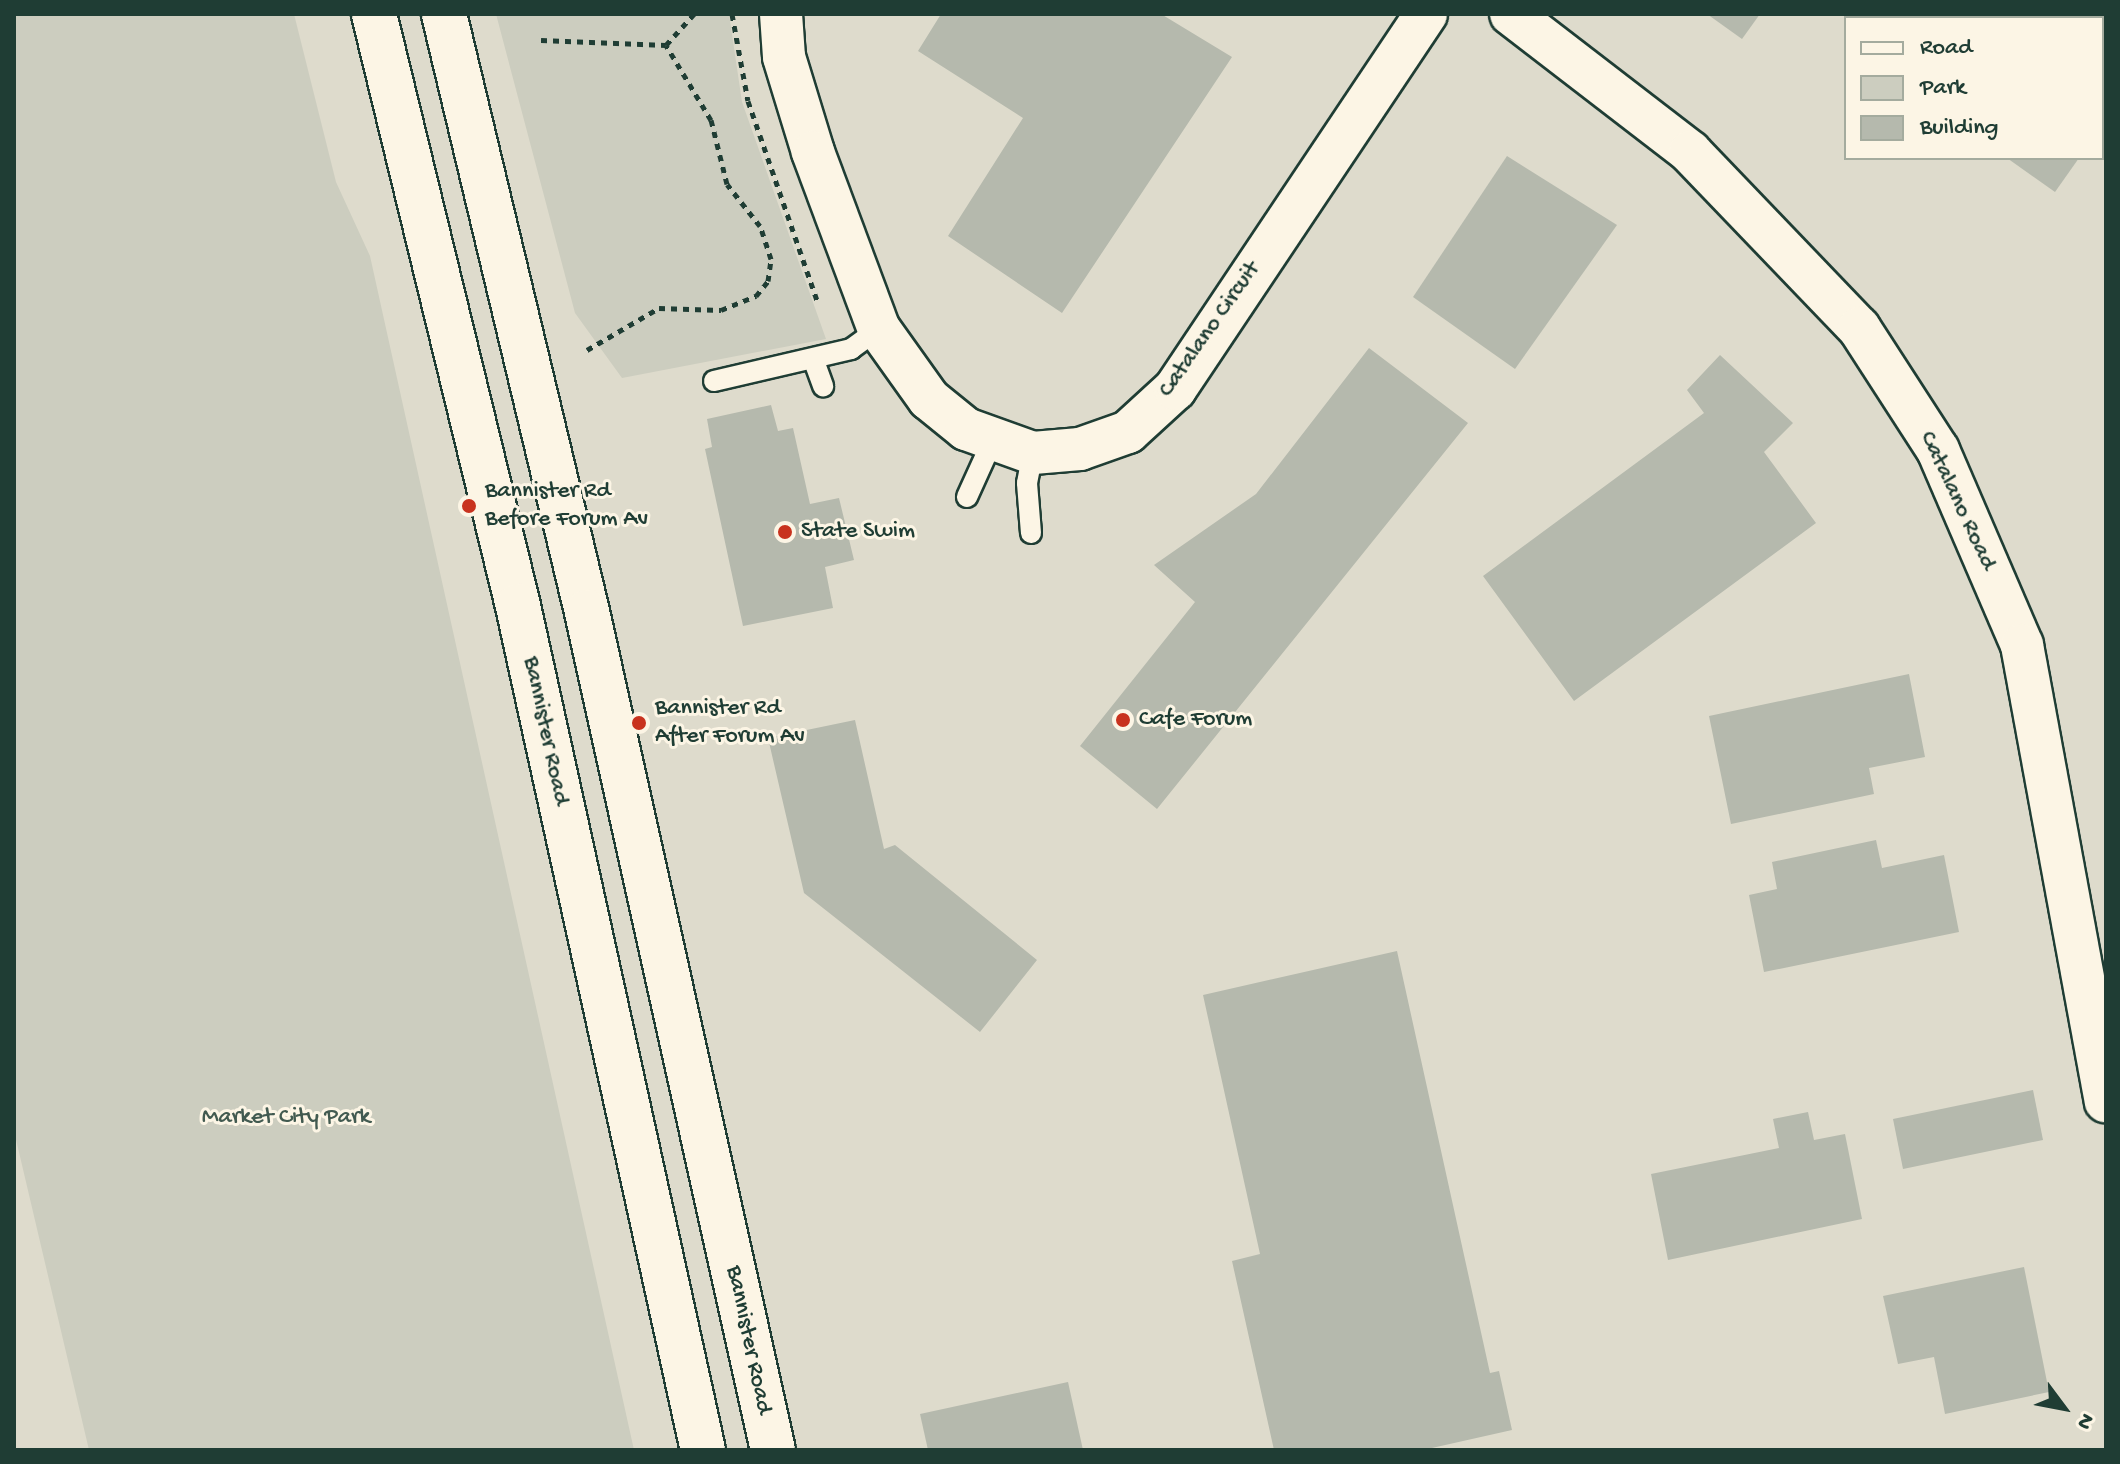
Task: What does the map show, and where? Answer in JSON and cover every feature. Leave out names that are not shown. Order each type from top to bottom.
[{"type":"main road","name":"Bannister Road","points":[[374,14],[518,606],[703,1450]]},
{"type":"main road","name":"Bannister Road","points":[[444,14],[587,612],[773,1450]]},
{"type":"street","name":"Catalano Circuit","points":[[781,14],[784,57],[813,152],[879,329],[929,399],[992,442],[1033,453],[1080,449],[1128,432],[1175,389],[1426,14]]},
{"type":"street","name":"Catalano Road","points":[[1511,14],[1701,163],[1859,328],[1938,450],[2022,645],[2106,1101]]},
{"type":"lane","points":[[714,381],[814,361],[851,349],[879,329]]},
{"type":"lane","points":[[814,361],[823,386]]},
{"type":"lane","points":[[967,497],[992,442]]},
{"type":"lane","points":[[1031,533],[1027,483],[1033,453]]},
{"type":"path","points":[[666,45],[694,14]]},
{"type":"path","points":[[732,14],[748,101],[817,300]]},
{"type":"path","points":[[541,40],[666,45]]},
{"type":"path","points":[[587,350],[659,308],[721,310],[756,296],[768,281],[771,259],[760,226],[727,184],[711,120],[666,45]]},
{"type":"shaded area","points":[[14,14],[2106,14],[2106,1450],[14,1450]]},
{"type":"green space","name":"Market City Park","points":[[14,14],[294,14],[336,182],[370,256],[634,1450],[89,1450],[14,1131]]},
{"type":"green space","points":[[496,14],[729,14],[742,102],[826,339],[622,378],[575,313]]},
{"type":"building","points":[[941,14],[1161,14],[1232,57],[1062,313],[948,236],[1023,118],[918,51]]},
{"type":"building","points":[[1707,14],[1760,14],[1742,39]]},
{"type":"building","points":[[1879,14],[2106,14],[2104,122],[2104,16]]},
{"type":"building","points":[[1507,156],[1617,225],[1515,369],[1413,297]]},
{"type":"building","points":[[2010,160],[2078,160],[2055,192]]},
{"type":"building","points":[[1369,348],[1468,423],[1157,809],[1080,746],[1195,602],[1154,565],[1256,494]]},
{"type":"building","points":[[1720,355],[1793,423],[1764,452],[1816,523],[1574,701],[1483,576],[1704,413],[1687,390]]},
{"type":"building","name":"State Swim","points":[[771,405],[778,431],[793,428],[810,504],[839,498],[854,560],[825,567],[833,608],[743,626],[705,449],[712,447],[707,419]]},
{"type":"building","points":[[1909,674],[1925,757],[1869,768],[1874,794],[1731,824],[1709,716]]},
{"type":"building","points":[[855,720],[884,849],[895,845],[1037,960],[980,1032],[804,893],[768,738]]},
{"type":"building","points":[[1876,840],[1882,868],[1944,855],[1959,932],[1764,972],[1749,895],[1777,889],[1772,862]]},
{"type":"building","points":[[1397,951],[1490,1373],[1499,1371],[1512,1430],[1423,1450],[1274,1450],[1232,1261],[1260,1254],[1203,995]]},
{"type":"building","points":[[2033,1090],[2043,1140],[1903,1169],[1893,1119]]},
{"type":"building","points":[[1808,1112],[1814,1140],[1845,1134],[1862,1219],[1668,1260],[1651,1174],[1779,1148],[1773,1119]]},
{"type":"building","points":[[2024,1267],[2049,1392],[1945,1414],[1934,1357],[1898,1364],[1883,1296]]},
{"type":"building","points":[[1068,1382],[1083,1450],[928,1450],[920,1414]]},
{"type":"place","name":"Bannister Rd Before Forum Av","points":[[469,506]]},
{"type":"place","name":"State Swim","points":[[785,532]]},
{"type":"place","name":"Cafe Forum","points":[[1123,720]]},
{"type":"place","name":"Bannister Rd After Forum Av","points":[[639,723]]}]
